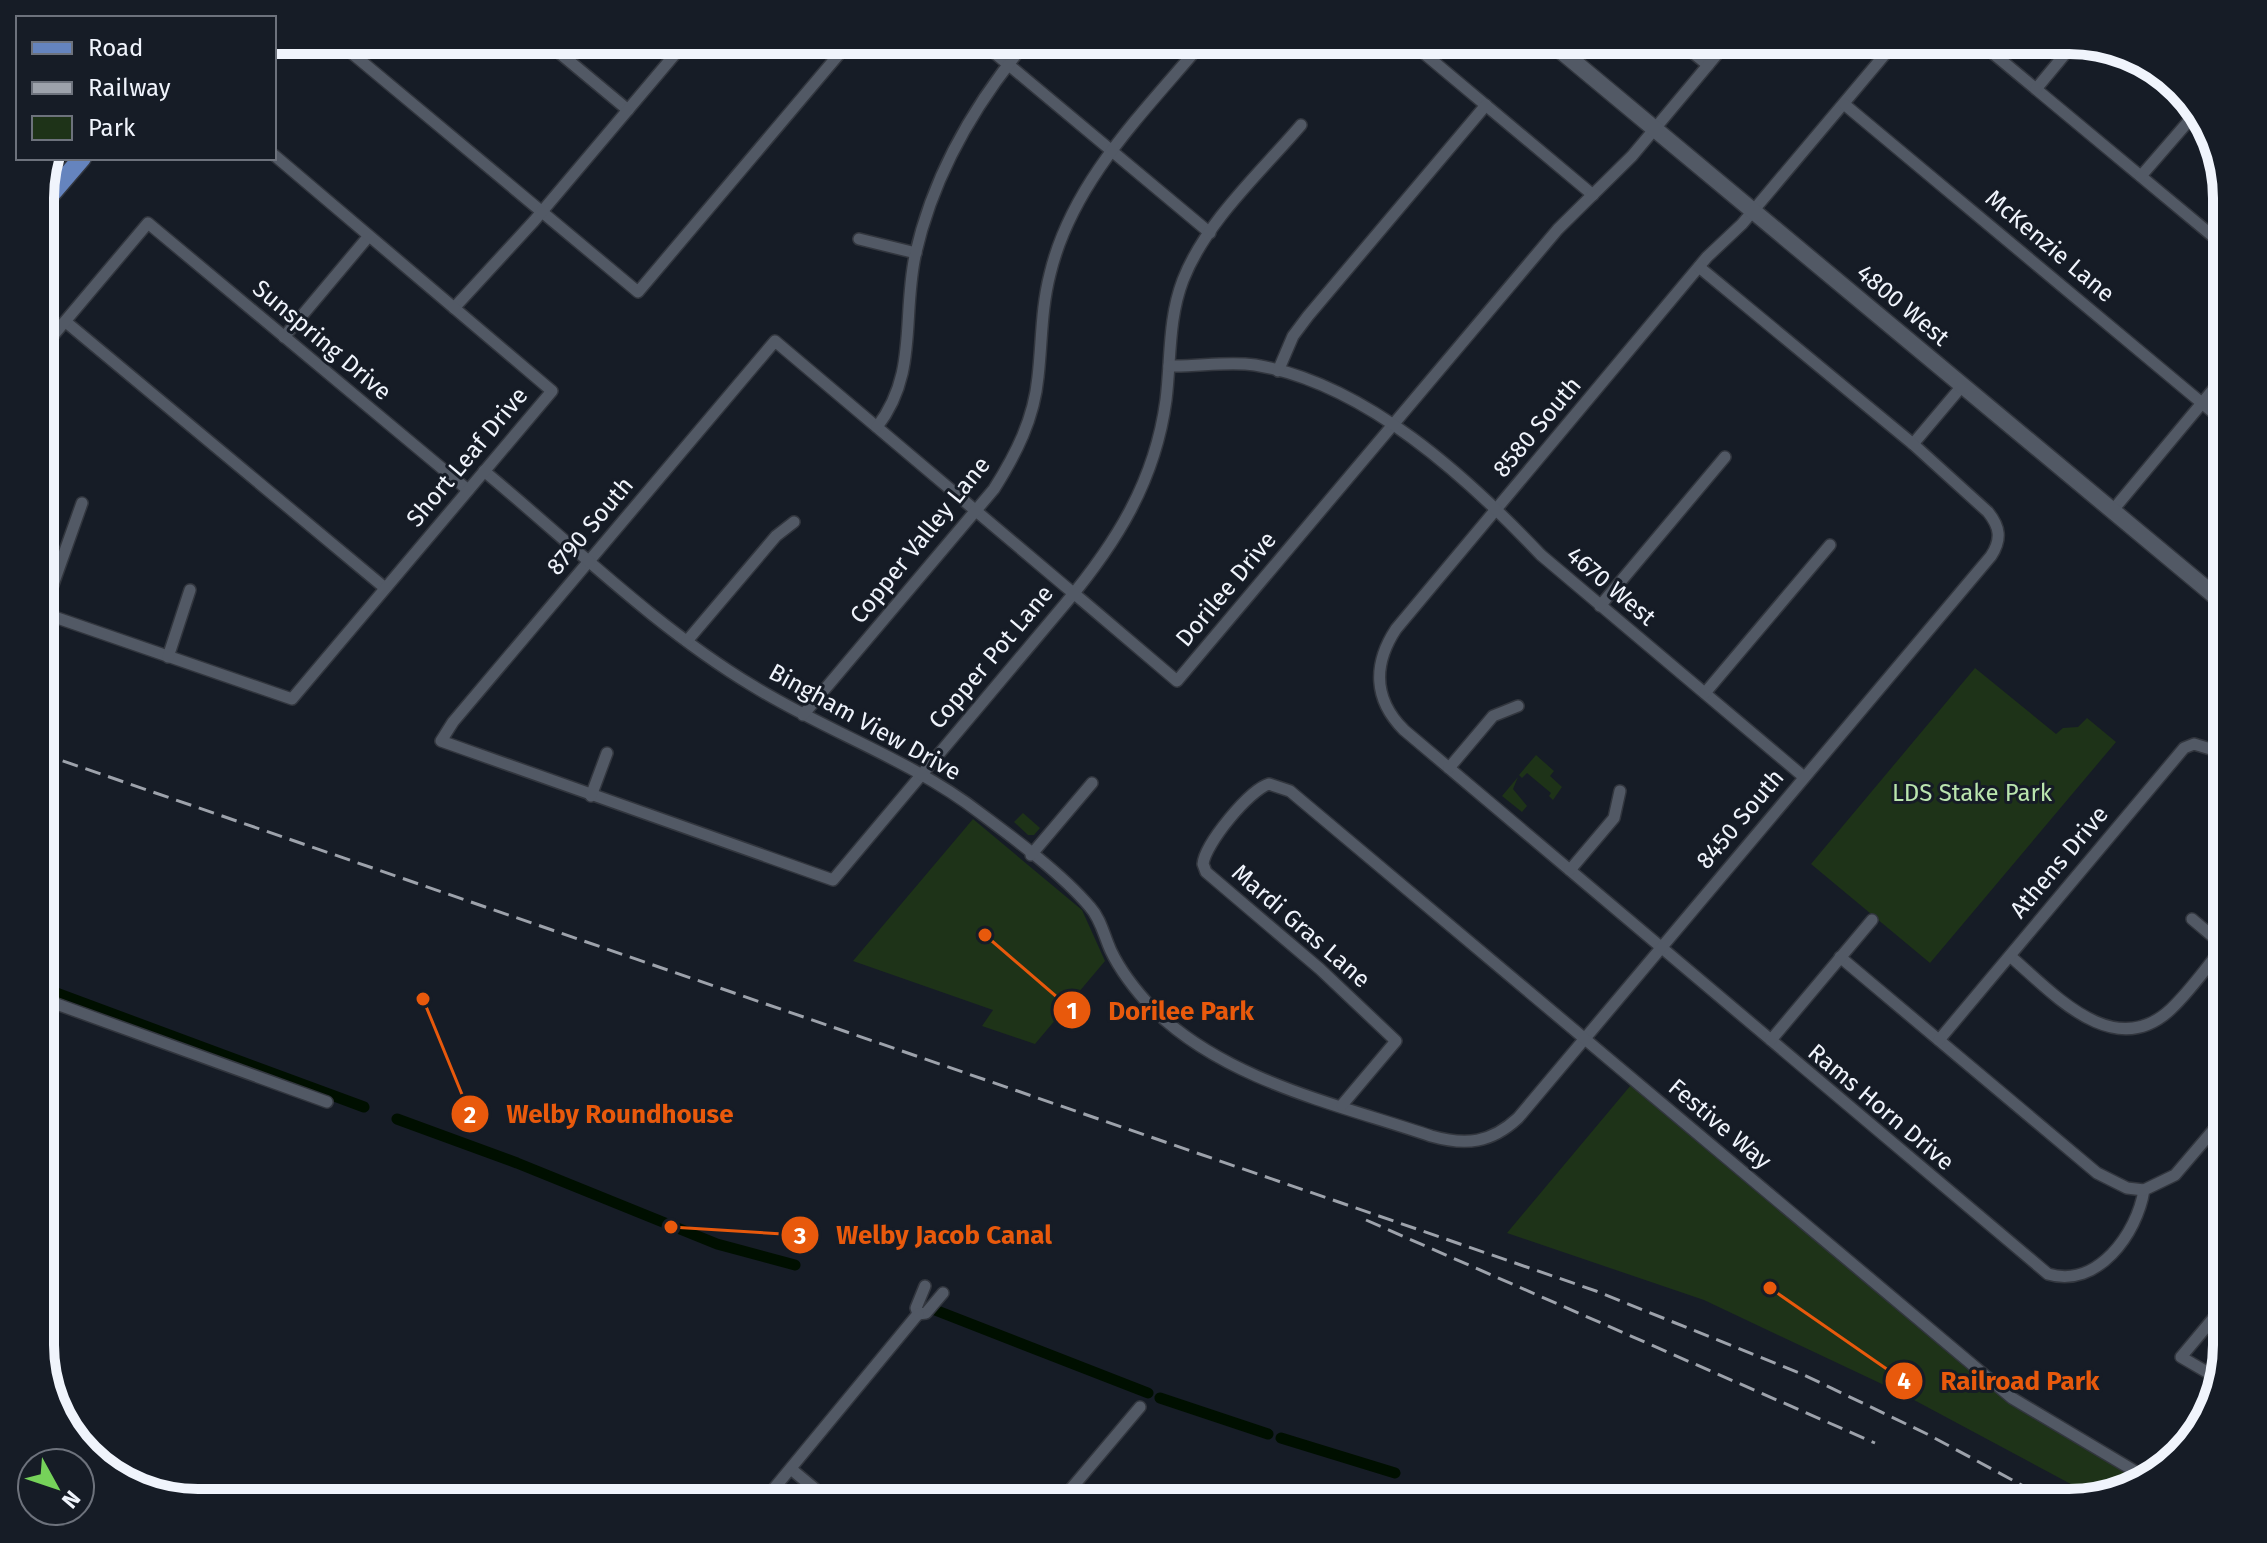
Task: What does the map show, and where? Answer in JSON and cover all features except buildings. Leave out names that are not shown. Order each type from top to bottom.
[{"type":"main road","points":[[54,191],[80,160]]},
{"type":"street","points":[[353,54],[638,292],[839,54]]},
{"type":"street","points":[[561,54],[628,110]]},
{"type":"street","points":[[454,308],[542,212],[675,54]]},
{"type":"street","points":[[996,54],[1210,233]]},
{"type":"street","points":[[877,427],[902,386],[909,294],[916,253],[948,159],[980,102],[1016,54]]},
{"type":"street","name":"Copper Valley Lane","points":[[803,715],[976,511],[1017,454],[1031,417],[1050,273],[1063,232],[1081,196],[1111,152],[1193,54]]},
{"type":"street","points":[[1425,54],[1593,195]]},
{"type":"street","name":"4800 West","points":[[1565,54],[2213,594]]},
{"type":"street","points":[[1694,54],[1708,65]]},
{"type":"street","name":"Dorilee Drive","points":[[775,341],[1177,681],[1558,229],[1654,129],[1717,54]]},
{"type":"street","name":"8580 South","points":[[1378,684],[1381,658],[1396,629],[1699,267],[1753,211],[1885,54]]},
{"type":"street","points":[[1994,54],[2213,236]]},
{"type":"street","points":[[2036,89],[2065,54]]},
{"type":"street","name":"McKenzie Lane","points":[[1844,104],[2213,412]]},
{"type":"street","points":[[1278,371],[1303,322],[1486,105]]},
{"type":"street","points":[[2141,176],[2187,123]]},
{"type":"street","name":"Copper Pot Lane","points":[[441,741],[833,880],[1115,541],[1143,488],[1159,437],[1171,329],[1178,295],[1194,257],[1210,233],[1301,125]]},
{"type":"street","name":"Short Leaf Drive","points":[[168,657],[292,699],[552,391],[276,157]]},
{"type":"street","name":"Sunspring Drive","points":[[66,322],[148,223],[468,490]]},
{"type":"street","points":[[284,337],[368,237]]},
{"type":"street","points":[[859,239],[916,253]]},
{"type":"street","points":[[1699,267],[1913,444],[1962,386]]},
{"type":"street","points":[[54,335],[66,322],[385,588]]},
{"type":"street","name":"8790 South","points":[[441,741],[453,722],[775,341]]},
{"type":"street","name":"4670 West","points":[[1169,366],[1239,363],[1278,371],[1352,398],[1394,425],[1496,510],[1541,555],[1600,606],[1804,777]]},
{"type":"street","points":[[2113,510],[2213,390]]},
{"type":"street","name":"8450 South","points":[[1506,1130],[1991,556],[1999,531],[1988,512],[1913,444]]},
{"type":"street","points":[[1600,606],[1725,457]]},
{"type":"street","name":"Bingham View Drive","points":[[484,471],[687,641],[753,686],[803,715],[922,774],[980,812],[1091,908],[1122,971],[1154,1010],[1186,1037],[1244,1070],[1455,1143],[1477,1142],[1506,1130]]},
{"type":"street","points":[[54,580],[82,503]]},
{"type":"street","points":[[687,641],[776,536],[794,522]]},
{"type":"street","points":[[1705,693],[1830,545]]},
{"type":"street","points":[[54,617],[168,657],[190,590]]},
{"type":"street","name":"Rams Horn Drive","points":[[1378,684],[1393,719],[2036,1266],[2057,1277],[2084,1276],[2103,1262],[2130,1230],[2137,1218],[2144,1190]]},
{"type":"street","points":[[1449,768],[1493,716],[1518,706]]},
{"type":"street","name":"Athens Drive","points":[[1939,1040],[2184,748],[2194,744],[2213,750]]},
{"type":"street","points":[[591,796],[607,753]]},
{"type":"street","points":[[1031,855],[1092,783]]},
{"type":"street","name":"Festive Way","points":[[1277,785],[1290,791],[2012,1398],[2136,1472]]},
{"type":"street","name":"Mardi Gras Lane","points":[[1277,785],[1261,787],[1253,793],[1206,850],[1203,864],[1206,872],[1320,969],[1396,1041],[1342,1105]]},
{"type":"street","points":[[1570,870],[1614,818],[1620,791]]},
{"type":"street","points":[[2192,919],[2213,935]]},
{"type":"street","points":[[1771,1040],[1872,920]]},
{"type":"street","points":[[2010,956],[2083,1016],[2128,1031],[2144,1026],[2171,1009],[2213,958]]},
{"type":"street","points":[[1840,957],[2097,1173],[2127,1188],[2144,1190],[2175,1175],[2213,1130]]},
{"type":"street","points":[[54,1003],[327,1102]]},
{"type":"street","points":[[917,1315],[916,1308],[925,1286]]},
{"type":"street","points":[[774,1489],[917,1315],[926,1313],[943,1293]]},
{"type":"street","points":[[2210,1374],[2181,1357],[2213,1319]]},
{"type":"street","points":[[1071,1489],[1140,1407]]},
{"type":"street","points":[[791,1469],[815,1489]]},
{"type":"green space","name":"LDS Stake Park","points":[[1975,668],[2056,734],[2063,728],[2078,727],[2087,718],[2116,742],[1930,963],[1811,864]]},
{"type":"green space","points":[[1536,755],[1554,771],[1550,776],[1562,787],[1553,800],[1549,796],[1551,793],[1527,773],[1522,778],[1519,775]]},
{"type":"green space","points":[[1518,777],[1513,789],[1527,806],[1522,812],[1502,796]]},
{"type":"green space","points":[[1023,813],[1040,828],[1034,835],[1028,835],[1014,822]]},
{"type":"green space","points":[[973,819],[1082,910],[1105,961],[1035,1044],[982,1026],[993,1010],[853,961]]},
{"type":"green space","points":[[1631,1085],[2011,1405],[2130,1475],[2107,1484],[2079,1488],[1901,1393],[1704,1300],[1507,1233]]},
{"type":"waterway","points":[[54,992],[364,1107]]},
{"type":"waterway","points":[[397,1119],[517,1163],[717,1244],[795,1265]]},
{"type":"waterway","points":[[935,1310],[1148,1393]]},
{"type":"waterway","points":[[1160,1398],[1268,1434]]},
{"type":"waterway","points":[[1281,1438],[1395,1473]]},
{"type":"railway","points":[[54,758],[1596,1291],[1802,1374],[1927,1434],[2029,1489]]},
{"type":"railway","points":[[1366,1220],[1875,1443]]},
{"type":"place","name":"Dorilee Park","points":[[985,935]]},
{"type":"place","name":"Welby Roundhouse","points":[[423,999]]},
{"type":"place","name":"Welby Jacob Canal","points":[[671,1227]]},
{"type":"place","name":"Railroad Park","points":[[1770,1288]]}]
